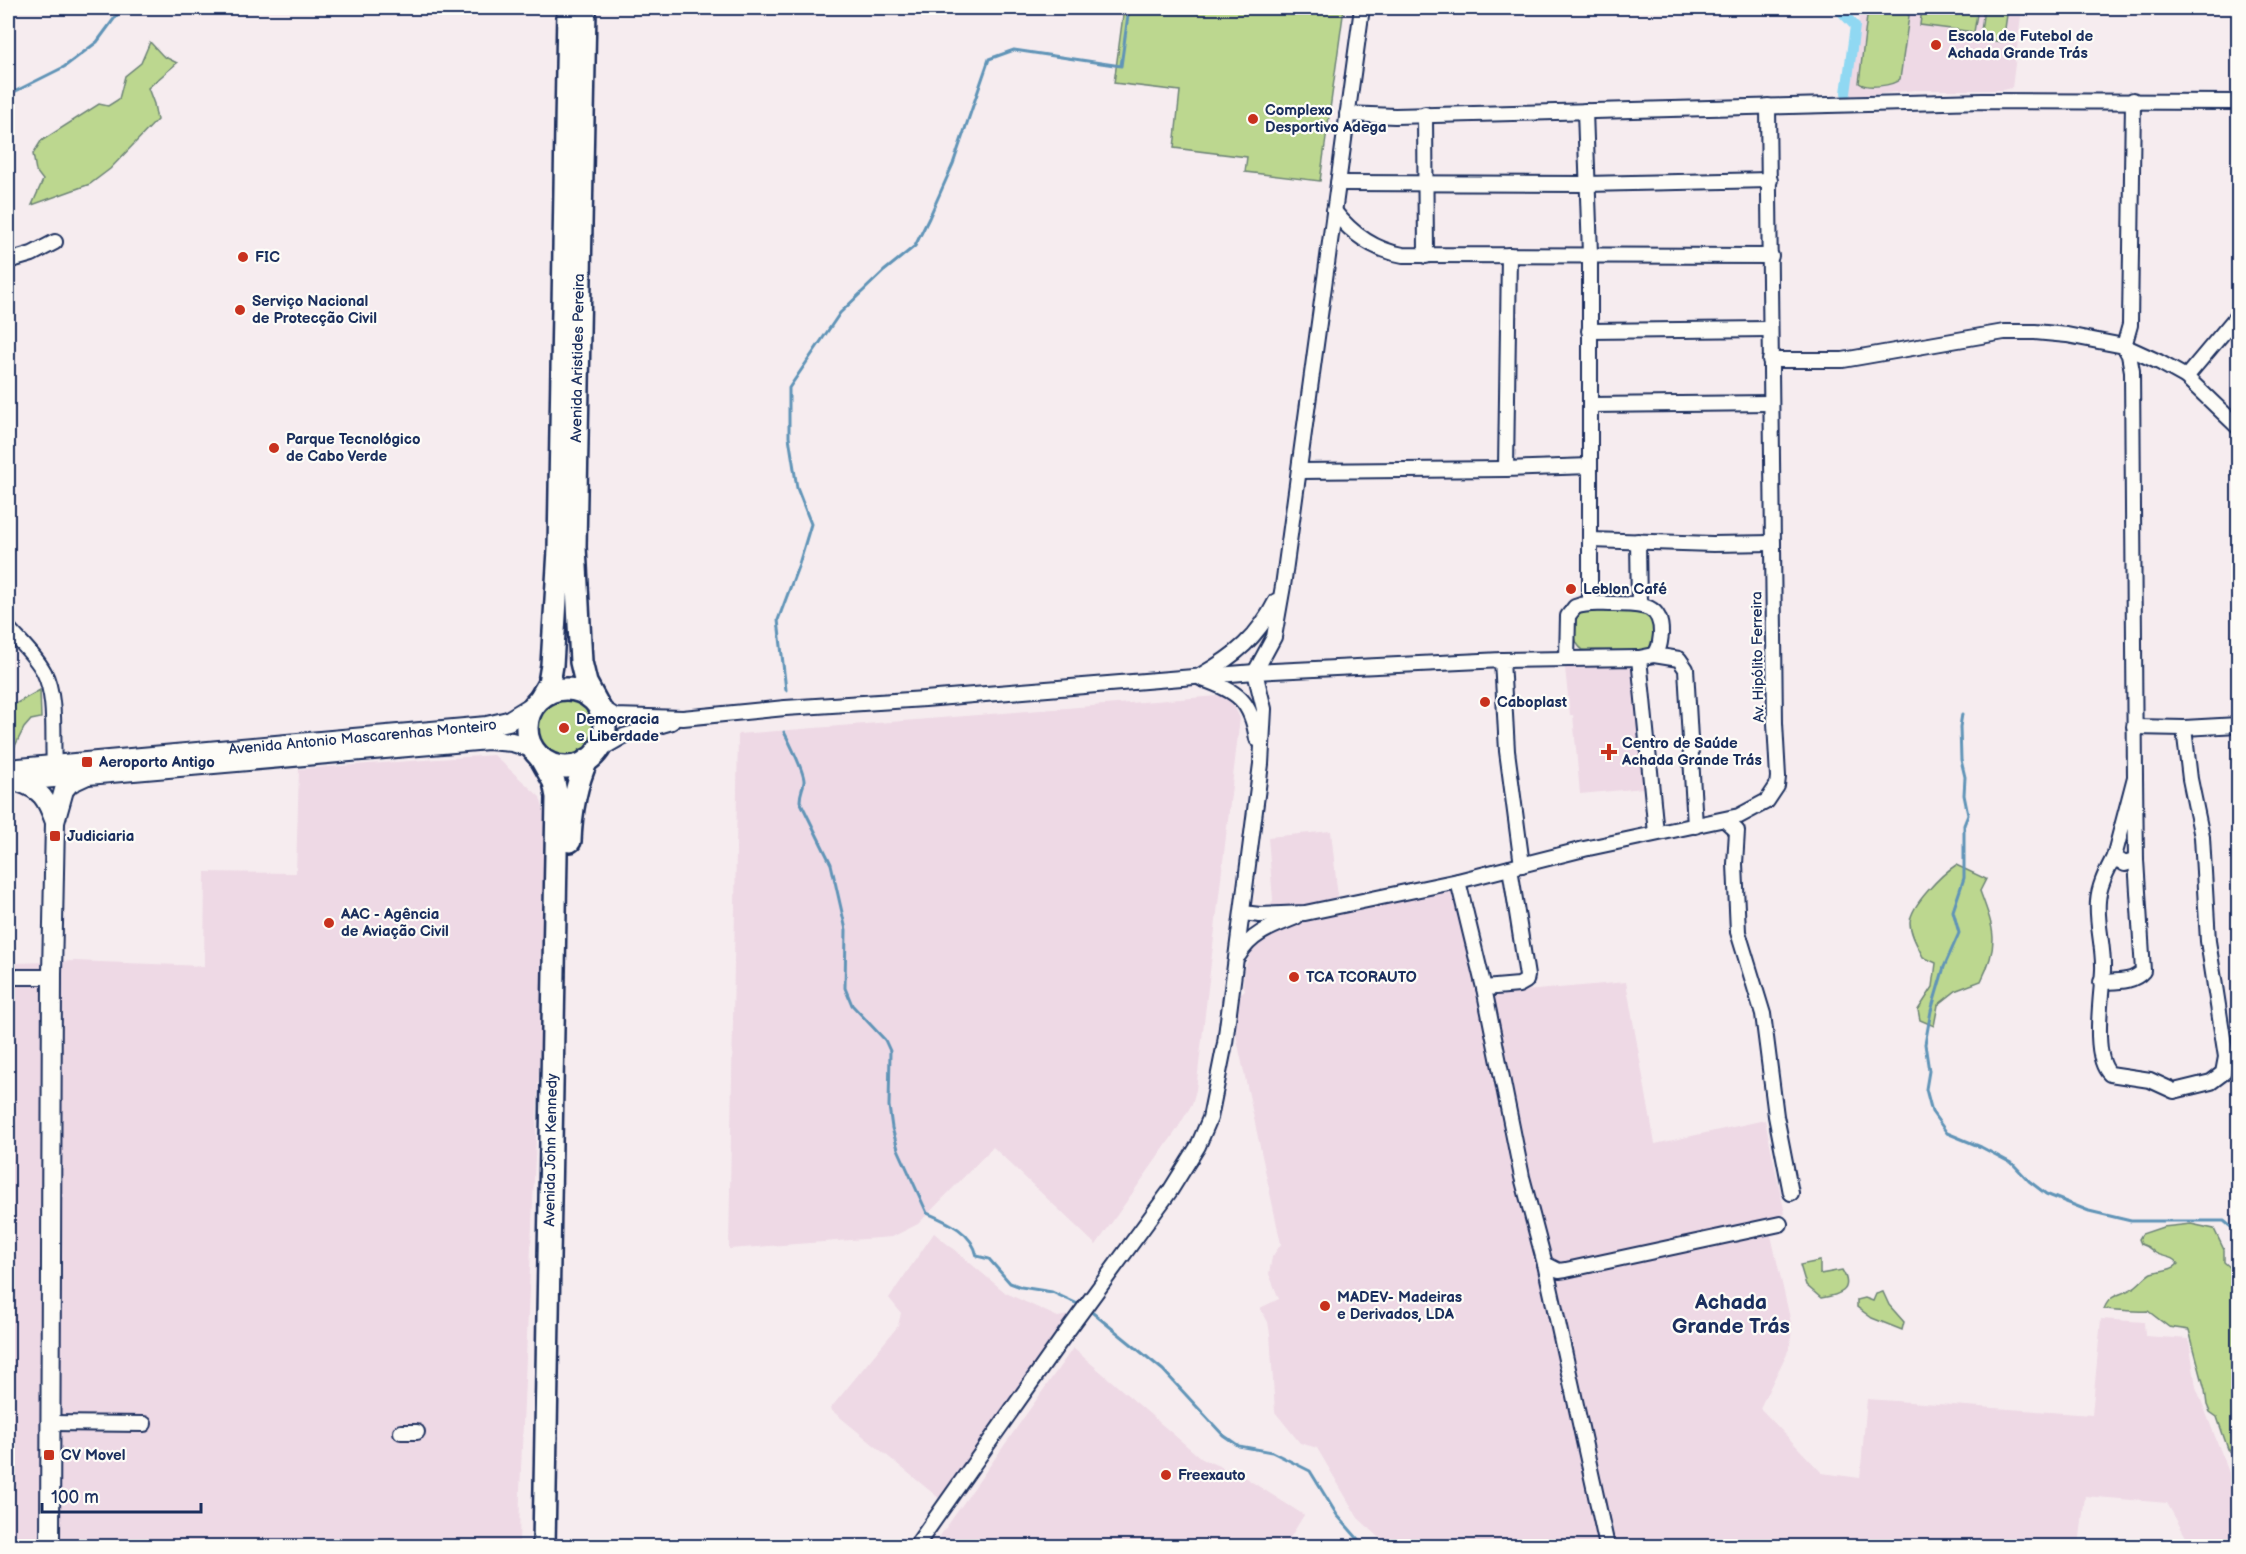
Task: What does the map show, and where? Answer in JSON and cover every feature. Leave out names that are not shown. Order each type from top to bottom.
[{"type":"highway","name":"Avenida Aristides Pereira","points":[[537,701],[549,683],[552,665],[559,550],[568,8]]},
{"type":"highway","name":"Avenida Aristides Pereira","points":[[585,8],[575,547],[581,662],[586,683],[598,705]]},
{"type":"highway","points":[[571,689],[588,696],[598,705],[605,730],[602,741],[592,756],[576,765],[563,767],[550,764],[536,752],[528,738],[526,726],[537,701],[552,691],[571,689]]},
{"type":"highway","name":"Avenida John Kennedy","points":[[536,752],[554,782],[557,797],[544,1546]]},
{"type":"highway","name":"Avenida John Kennedy","points":[[557,1546],[571,817],[579,778],[592,756]]},
{"type":"main road","name":"Avenida Antonio Mascarenhas Monteiro","points":[[11,778],[54,765],[487,726],[508,721],[537,701]]},
{"type":"main road","name":"Avenida Antonio Mascarenhas Monteiro","points":[[11,778],[85,776],[488,740],[512,742],[536,752]]},
{"type":"main road","points":[[50,1546],[52,977],[55,822],[64,790],[70,783],[85,776]]},
{"type":"main road","points":[[11,778],[30,786],[41,794],[55,822]]},
{"type":"street","points":[[916,1546],[1185,1168],[1210,1118],[1221,1069],[1261,764],[1264,709],[1255,672],[1274,637],[1283,586],[1362,8]]},
{"type":"street","points":[[2101,982],[2130,979],[2140,975],[2143,971],[2136,860],[2132,370],[2129,355],[2124,346],[2130,325],[2133,100]]},
{"type":"street","points":[[1347,114],[1395,116],[1983,101],[2238,102]]},
{"type":"street","name":"Av. Hipólito Ferreira","points":[[1305,913],[1458,881],[1656,833],[1725,820],[1751,811],[1767,801],[1777,786],[1769,329],[1771,256],[1768,106]]},
{"type":"street","points":[[1585,111],[1590,254],[1590,603]]},
{"type":"street","points":[[1425,114],[1426,256]]},
{"type":"street","points":[[1338,183],[1586,184],[1770,180]]},
{"type":"street","points":[[1334,211],[1350,230],[1369,243],[1393,253],[1426,256],[1590,254],[1771,256]]},
{"type":"street","points":[[8,261],[32,254],[55,242]]},
{"type":"street","points":[[1506,469],[1509,255]]},
{"type":"street","points":[[2186,376],[2236,323]]},
{"type":"street","points":[[1589,331],[1769,329]]},
{"type":"street","points":[[1770,360],[1843,360],[2004,332],[2036,332],[2083,337],[2124,346],[2186,376],[2238,427]]},
{"type":"street","points":[[1590,405],[1771,403]]},
{"type":"street","points":[[1300,471],[1590,466]]},
{"type":"street","points":[[1591,540],[1713,544],[1773,543]]},
{"type":"street","points":[[1638,541],[1639,604]]},
{"type":"street","points":[[1197,678],[1249,642],[1268,616],[1283,586]]},
{"type":"street","points":[[1567,659],[1568,616],[1575,607],[1590,603],[1639,604],[1649,608],[1660,621],[1659,648],[1654,655]]},
{"type":"street","points":[[8,628],[39,664],[48,683],[51,695],[54,765]]},
{"type":"street","points":[[598,705],[615,716],[682,718],[1255,672],[1502,660],[1639,658],[1654,655],[1679,659],[1686,669],[1695,826]]},
{"type":"street","points":[[1639,658],[1656,833]]},
{"type":"street","points":[[1484,988],[1519,985],[1526,981],[1527,976],[1516,866],[1502,660]]},
{"type":"street","points":[[1197,678],[1228,688],[1248,707],[1255,728],[1261,764]]},
{"type":"street","points":[[592,756],[624,736],[682,718]]},
{"type":"street","points":[[2134,727],[2184,728],[2238,725]]},
{"type":"street","points":[[2135,777],[2114,857],[2100,888],[2098,902],[2103,969],[2099,1035],[2103,1065],[2110,1074],[2150,1080],[2174,1091],[2211,1082],[2223,1073],[2226,1064],[2225,1044],[2208,941],[2202,837],[2190,779],[2184,728]]},
{"type":"street","points":[[1725,820],[1737,831],[1735,864],[1738,932],[1762,1014],[1776,1116],[1791,1193]]},
{"type":"street","points":[[2114,857],[2125,864],[2136,860]]},
{"type":"street","points":[[1458,881],[1484,988],[1522,1177],[1545,1264],[1607,1546]]},
{"type":"street","points":[[1243,913],[1260,915],[1305,913]]},
{"type":"street","points":[[1235,966],[1244,947],[1258,934],[1305,913]]},
{"type":"street","points":[[8,977],[52,977]]},
{"type":"street","points":[[1545,1264],[1558,1270],[1566,1270],[1780,1224]]},
{"type":"street","points":[[50,1423],[144,1424]]},
{"type":"street","points":[[401,1432],[417,1432]]},
{"type":"shaded area","name":"Escola de Futebol de Achada Grande Trás","points":[[1860,8],[2022,8],[2012,88],[2003,90],[1915,90],[1850,97]]},
{"type":"shaded area","name":"Centro de Saúde Achada Grande Trás","points":[[1627,666],[1633,670],[1644,788],[1580,794],[1573,715],[1570,715],[1565,668]]},
{"type":"shaded area","points":[[1223,696],[1233,704],[1240,718],[1196,1090],[1192,1104],[1176,1131],[1096,1245],[993,1147],[918,1224],[892,1237],[729,1249],[738,734]]},
{"type":"shaded area","points":[[494,755],[540,797],[546,819],[542,1003],[519,1546],[8,1546],[8,993],[16,963],[75,961],[204,966],[205,872],[296,873],[299,769]]},
{"type":"shaded area","points":[[1331,831],[1338,898],[1452,874],[1479,989],[1504,993],[1626,982],[1655,1144],[1765,1120],[1785,1214],[1767,1218],[1792,1327],[1790,1347],[1760,1408],[1822,1473],[1860,1478],[1867,1399],[2092,1415],[2101,1319],[2144,1322],[2145,1336],[2189,1339],[2196,1387],[2238,1496],[2238,1538],[2222,1546],[2191,1546],[2167,1503],[2085,1496],[2079,1546],[1389,1546],[1358,1518],[1317,1448],[1300,1443],[1275,1412],[1270,1334],[1268,1322],[1260,1308],[1279,1299],[1269,1274],[1272,1257],[1281,1244],[1236,1035],[1239,994],[1245,991],[1244,969],[1273,900],[1268,837]]},
{"type":"shaded area","points":[[934,1233],[1006,1293],[1058,1317],[1068,1315],[940,1499],[830,1409],[898,1326],[901,1313],[889,1298]]},
{"type":"shaded area","points":[[1073,1348],[1202,1459],[1241,1475],[1304,1515],[1285,1546],[933,1546]]},
{"type":"green space","name":"Complexo Desportivo Adega","points":[[1124,8],[1344,8],[1320,181],[1245,172],[1247,157],[1174,148],[1180,91],[1114,83]]},
{"type":"green space","points":[[1868,8],[1905,10],[1909,16],[1900,79],[1886,85],[1874,86],[1859,83]]},
{"type":"green space","points":[[1922,8],[1978,8],[1974,32],[1920,25]]},
{"type":"green space","points":[[1984,8],[2008,8],[2003,42],[1980,39]]},
{"type":"green space","points":[[150,42],[163,56],[177,63],[148,88],[157,120],[110,169],[90,184],[32,205],[43,180],[36,171],[33,154],[41,141],[99,104],[108,106],[119,99],[125,76],[141,63]]},
{"type":"green space","points":[[1586,611],[1647,613],[1654,622],[1655,642],[1649,650],[1643,651],[1583,650],[1575,638],[1574,627],[1579,613]]},
{"type":"green space","points":[[40,690],[41,718],[31,720],[15,746],[8,746],[8,708]]},
{"type":"green space","points":[[559,697],[571,697],[587,706],[594,716],[596,728],[594,740],[587,750],[571,759],[559,759],[548,754],[539,745],[534,734],[534,722],[539,711],[548,702]]},
{"type":"green space","points":[[1956,865],[1986,879],[1980,891],[1989,916],[1993,946],[1981,981],[1957,990],[1938,1005],[1934,1026],[1920,1020],[1918,1010],[1933,987],[1936,963],[1923,957],[1913,936],[1910,922],[1921,899],[1943,875]]},
{"type":"green space","points":[[2191,1224],[2214,1229],[2224,1250],[2224,1262],[2232,1269],[2238,1267],[2238,1459],[2228,1449],[2217,1417],[2210,1412],[2207,1405],[2189,1330],[2169,1327],[2148,1311],[2104,1309],[2109,1300],[2133,1288],[2151,1273],[2169,1269],[2178,1264],[2173,1259],[2157,1254],[2141,1244],[2139,1239],[2142,1234],[2163,1227]]},
{"type":"green space","points":[[1820,1261],[1820,1274],[1842,1270],[1847,1283],[1843,1291],[1821,1298],[1806,1285],[1800,1265]]},
{"type":"green space","points":[[1883,1292],[1889,1305],[1904,1322],[1902,1330],[1872,1318],[1857,1307],[1857,1300],[1865,1298],[1873,1301],[1876,1294]]},
{"type":"waterway","points":[[8,95],[64,67],[97,42],[122,8]]},
{"type":"waterway","points":[[786,690],[778,620],[811,524],[797,488],[789,437],[789,388],[840,313],[884,271],[915,246],[953,164],[989,59],[1014,50],[1121,66],[1129,8]]},
{"type":"waterway","points":[[1838,8],[1855,26],[1846,93]]},
{"type":"waterway","points":[[1962,714],[1961,760],[1965,777],[1964,795],[1968,815],[1964,825],[1964,878],[1953,911],[1959,933],[1944,967],[1931,1011],[1925,1044],[1929,1071],[1926,1089],[1932,1112],[1947,1133],[2013,1164],[2029,1181],[2046,1194],[2089,1211],[2131,1221],[2224,1221],[2238,1233]]},
{"type":"waterway","points":[[784,732],[804,778],[800,801],[831,864],[846,930],[845,988],[852,1005],[885,1040],[890,1051],[889,1106],[892,1128],[898,1149],[927,1213],[951,1224],[965,1234],[977,1256],[989,1259],[1010,1283],[1052,1292],[1080,1305]]},
{"type":"waterway","points":[[1088,1309],[1163,1370],[1223,1435],[1239,1446],[1272,1452],[1310,1471],[1337,1515],[1364,1546]]},
{"type":"place","name":"Escola de Futebol de Achada Grande Trás","points":[[1936,45]]},
{"type":"place","name":"Complexo Desportivo Adega","points":[[1253,119]]},
{"type":"place","name":"FIC","points":[[243,257]]},
{"type":"place","name":"Serviço Nacional de Protecção Civil","points":[[240,310]]},
{"type":"place","name":"Parque Tecnológico de Cabo Verde","points":[[274,448]]},
{"type":"place","name":"Leblon Café","points":[[1571,589]]},
{"type":"place","name":"Caboplast","points":[[1485,702]]},
{"type":"place","name":"Democracia e Liberdade","points":[[564,728]]},
{"type":"place","name":"Centro de Saúde Achada Grande Trás","points":[[1609,752]]},
{"type":"place","name":"Aeroporto Antigo","points":[[87,762]]},
{"type":"place","name":"Judiciaria","points":[[55,836]]},
{"type":"place","name":"AAC - Agência de Aviação Civil","points":[[329,923]]},
{"type":"place","name":"TCA TCORAUTO","points":[[1294,977]]},
{"type":"place","name":"MADEV- Madeiras e Derivados, LDA","points":[[1325,1306]]},
{"type":"place","name":"CV Movel","points":[[49,1455]]},
{"type":"place","name":"Freexauto","points":[[1166,1475]]},
{"type":"district","name":"Achada Grande Trás","points":[[1731,1314]]}]
